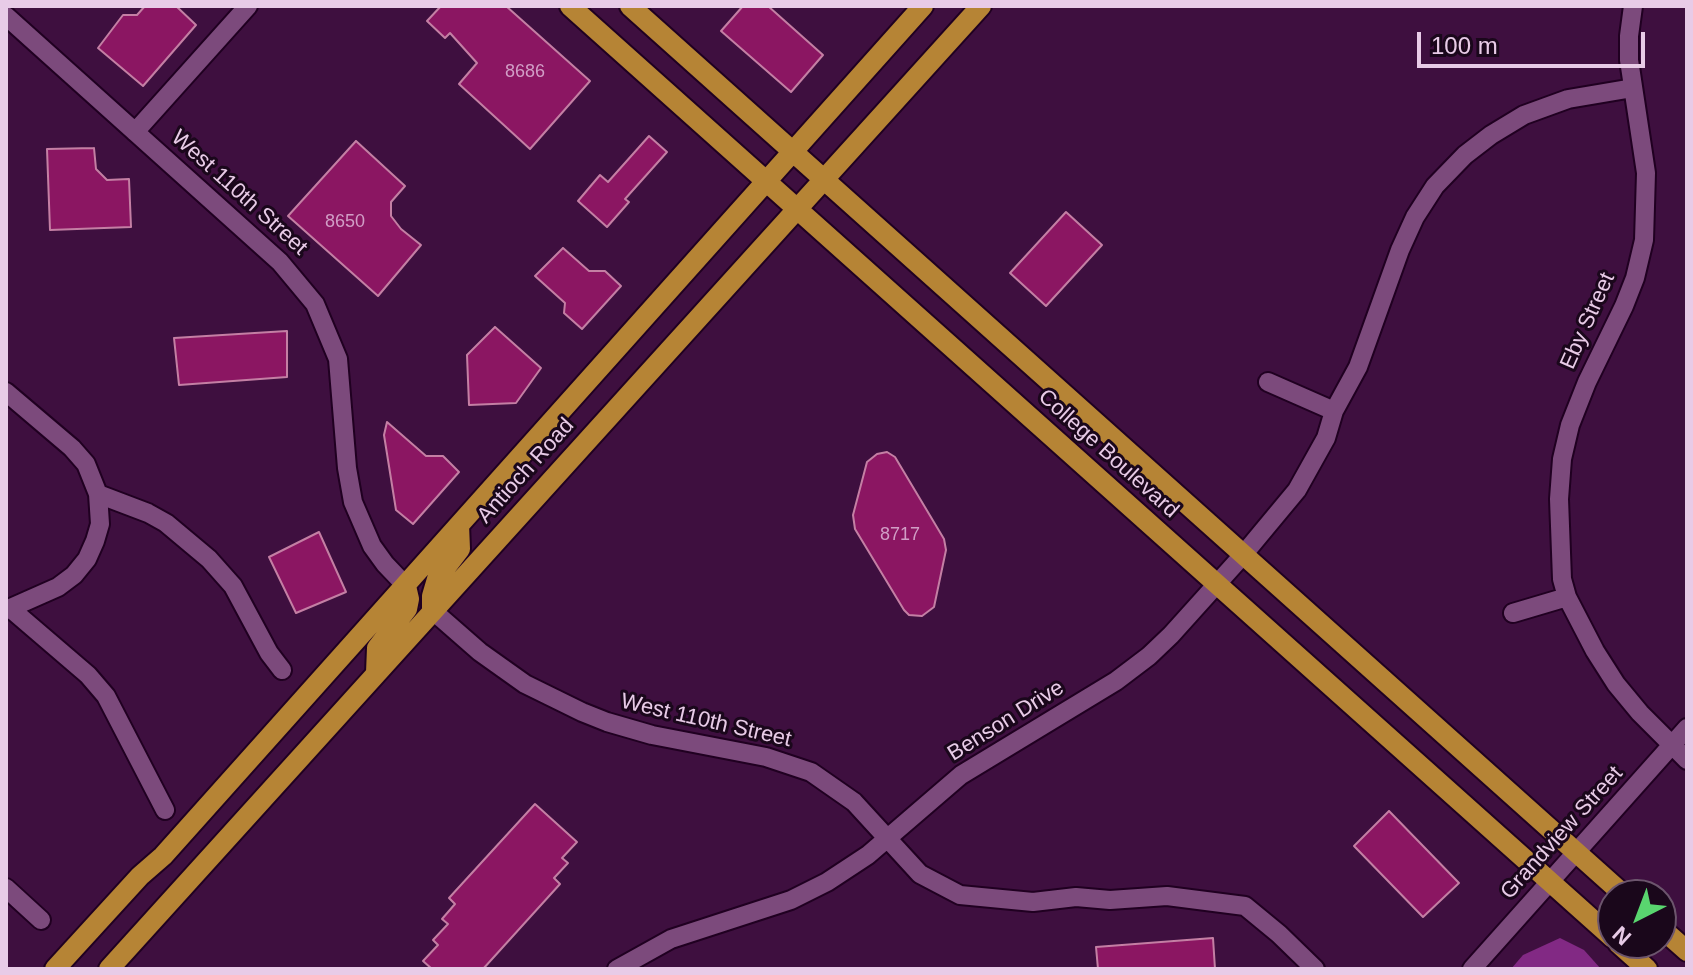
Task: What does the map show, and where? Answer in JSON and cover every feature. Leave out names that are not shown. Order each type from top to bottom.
[{"type":"main road","name":"College Boulevard","points":[[570,6],[1597,924]]},
{"type":"main road","name":"College Boulevard","points":[[630,6],[1606,879]]},
{"type":"main road","name":"Antioch Road","points":[[55,969],[140,876],[163,856],[923,6]]},
{"type":"main road","name":"Antioch Road","points":[[109,969],[981,6]]},
{"type":"main road","points":[[432,610],[437,579],[460,549],[459,525]]},
{"type":"main road","points":[[376,673],[377,648],[407,609],[409,598],[406,586]]},
{"type":"street","points":[[135,132],[248,6]]},
{"type":"street","name":"Eby Street","points":[[1633,6],[1629,36],[1633,88],[1646,173],[1644,240],[1630,292],[1570,425],[1562,459],[1559,514],[1562,579],[1567,597],[1616,684],[1687,760]]},
{"type":"street","name":"West 110th Street","points":[[6,16],[280,262],[315,304],[338,359],[347,468],[353,502],[372,546],[406,586]]},
{"type":"street","name":"Benson Drive","points":[[617,969],[693,929],[791,900],[852,867],[961,775],[1116,681],[1171,635],[1297,490],[1326,438],[1334,411],[1358,367],[1400,250],[1415,217],[1435,186],[1465,155],[1524,115],[1568,99],[1633,88]]},
{"type":"street","points":[[1268,382],[1334,411]]},
{"type":"street","points":[[6,392],[72,448],[86,464],[98,494],[100,524],[87,559],[74,575],[58,587],[9,609],[88,675],[106,696],[165,810]]},
{"type":"street","points":[[98,494],[166,523],[209,559],[233,586],[269,653],[282,670]]},
{"type":"street","points":[[1513,613],[1567,597]]},
{"type":"street","name":"West 110th Street","points":[[432,610],[480,652],[525,684],[561,703],[607,722],[652,735],[766,757],[811,772],[837,788],[888,837],[920,874],[960,895],[1033,902],[1076,897],[1110,900],[1167,896],[1245,906],[1315,969]]},
{"type":"street","name":"Grandview Street","points":[[1472,969],[1687,728]]},
{"type":"street","points":[[6,888],[41,920]]},
{"type":"shaded area","points":[[1560,938],[1584,950],[1601,969],[1511,969],[1523,955]]},
{"type":"building","points":[[145,6],[176,6],[196,25],[143,86],[98,48],[123,15],[137,15]]},
{"type":"building","points":[[441,6],[506,6],[590,81],[530,149],[459,84],[477,63],[450,33],[445,38],[427,21]]},
{"type":"building","points":[[743,6],[768,6],[823,55],[791,92],[721,31]]},
{"type":"building","points":[[649,136],[667,152],[625,199],[629,202],[607,227],[578,201],[600,175],[608,182]]},
{"type":"building","points":[[356,141],[405,186],[391,202],[391,216],[421,245],[378,296],[288,216]]},
{"type":"building","points":[[94,148],[96,169],[107,180],[129,179],[131,227],[50,230],[47,149]]},
{"type":"building","points":[[1066,212],[1102,245],[1046,306],[1010,273]]},
{"type":"building","points":[[563,248],[589,271],[605,271],[621,286],[582,329],[564,313],[565,303],[535,276]]},
{"type":"building","points":[[495,327],[541,368],[516,403],[469,405],[467,355]]},
{"type":"building","points":[[287,331],[287,377],[179,385],[174,338]]},
{"type":"building","points":[[387,422],[426,456],[443,456],[459,472],[413,524],[396,510],[384,435]]},
{"type":"building","points":[[887,452],[895,457],[944,539],[946,550],[934,607],[922,616],[909,615],[904,610],[855,529],[853,515],[867,462],[877,454]]},
{"type":"building","points":[[319,532],[346,592],[296,613],[269,557]]},
{"type":"building","points":[[535,804],[577,842],[562,858],[568,863],[554,878],[560,884],[483,969],[432,969],[423,961],[438,945],[433,940],[448,924],[442,919],[455,904],[449,898]]},
{"type":"building","points":[[1389,811],[1459,883],[1423,917],[1354,846]]},
{"type":"building","points":[[1213,938],[1215,969],[1098,969],[1096,947]]}]
